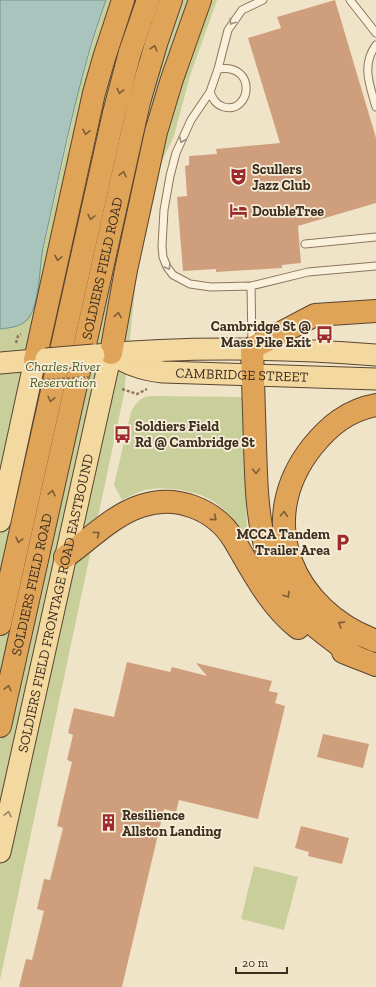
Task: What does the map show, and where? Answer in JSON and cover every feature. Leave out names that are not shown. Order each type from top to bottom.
[{"type":"highway","points":[[41,367],[96,88],[124,0]]},
{"type":"highway","name":"SOLDIERS FIELD ROAD","points":[[0,624],[114,113],[130,52],[148,0]]},
{"type":"highway","name":"SOLDIERS FIELD ROAD","points":[[0,726],[139,102],[171,0]]},
{"type":"highway","points":[[103,354],[126,270],[156,132],[172,79],[200,0]]},
{"type":"highway","points":[[355,657],[312,624],[298,610],[282,586],[267,553],[261,533],[257,507],[252,348],[315,315],[376,310]]},
{"type":"highway","points":[[376,405],[349,413],[337,421],[317,442],[302,461],[292,480],[283,518],[288,553],[298,577],[309,594],[321,608],[339,622],[376,641]]},
{"type":"highway","points":[[65,557],[116,519],[141,506],[166,502],[191,506],[213,517],[227,531],[261,587],[277,608],[296,626],[321,644],[376,665]]},
{"type":"main road","name":"CAMBRIDGE STREET","points":[[2,363],[41,367],[103,354],[196,348],[252,348],[376,355]]},
{"type":"main road","name":"CAMBRIDGE STREET","points":[[103,354],[146,370],[252,376],[376,379]]},
{"type":"main road","name":"SOLDIERS FIELD FRONTAGE ROAD EASTBOUND","points":[[0,852],[65,557],[103,354]]},
{"type":"main road","points":[[0,521],[41,367]]},
{"type":"lane","points":[[263,0],[242,10],[234,19],[228,30],[218,69],[210,92],[191,120],[174,161],[164,210],[163,257],[172,275],[190,284],[201,286],[251,286],[308,272],[376,266]]},
{"type":"lane","points":[[350,0],[376,33]]},
{"type":"lane","points":[[376,45],[370,54],[367,68],[376,107]]},
{"type":"lane","points":[[210,92],[213,100],[220,106],[229,109],[237,106],[244,99],[246,88],[244,79],[237,70],[227,68],[218,69]]},
{"type":"lane","points":[[305,244],[376,237]]},
{"type":"lane","points":[[251,286],[252,348]]},
{"type":"path","points":[[41,367],[90,377]]},
{"type":"green space","name":"Charles River Reservation","points":[[106,0],[217,0],[190,76],[174,136],[162,161],[136,280],[124,394],[0,980],[0,329],[13,328],[34,306],[40,265],[80,85]]},
{"type":"green space","points":[[151,396],[243,397],[247,528],[244,536],[221,507],[213,501],[194,493],[174,489],[154,489],[136,493],[122,500],[114,485],[131,412],[139,401]]},
{"type":"green space","points":[[254,866],[298,877],[284,930],[241,919]]},
{"type":"water","points":[[0,0],[106,0],[78,92],[43,248],[35,304],[32,312],[25,322],[15,327],[0,329]]},
{"type":"building","points":[[335,0],[376,138],[376,203],[298,226],[301,263],[282,265],[282,268],[216,272],[216,269],[183,271],[177,197],[187,196],[185,166],[189,165],[189,156],[217,154],[216,149],[280,143],[248,38],[281,28],[277,17]]},
{"type":"building","name":"Resilience Allston Landing","points":[[127,662],[170,672],[172,667],[207,676],[196,663],[272,681],[269,691],[278,693],[275,703],[285,706],[258,819],[179,800],[176,812],[164,809],[122,987],[19,987],[26,959],[32,960],[44,911],[37,909],[44,879],[50,880],[63,828],[57,826],[72,762],[67,760],[73,735],[68,733],[74,708],[114,717]]},
{"type":"building","points":[[323,734],[369,744],[363,768],[317,757]]},
{"type":"building","points":[[301,826],[349,838],[342,864],[308,856],[309,852],[295,848]]},
{"type":"place","name":"Scullers Jazz Club","points":[[239,177]]},
{"type":"place","name":"DoubleTree","points":[[239,211]]},
{"type":"place","name":"Cambridge St @ Mass Pike Exit","points":[[324,334]]},
{"type":"place","name":"Soldiers Field Rd @ Cambridge St","points":[[122,434]]},
{"type":"place","name":"MCCA Tandem Trailer Area","points":[[343,542]]},
{"type":"place","name":"Resilience Allston Landing","points":[[109,823]]}]
